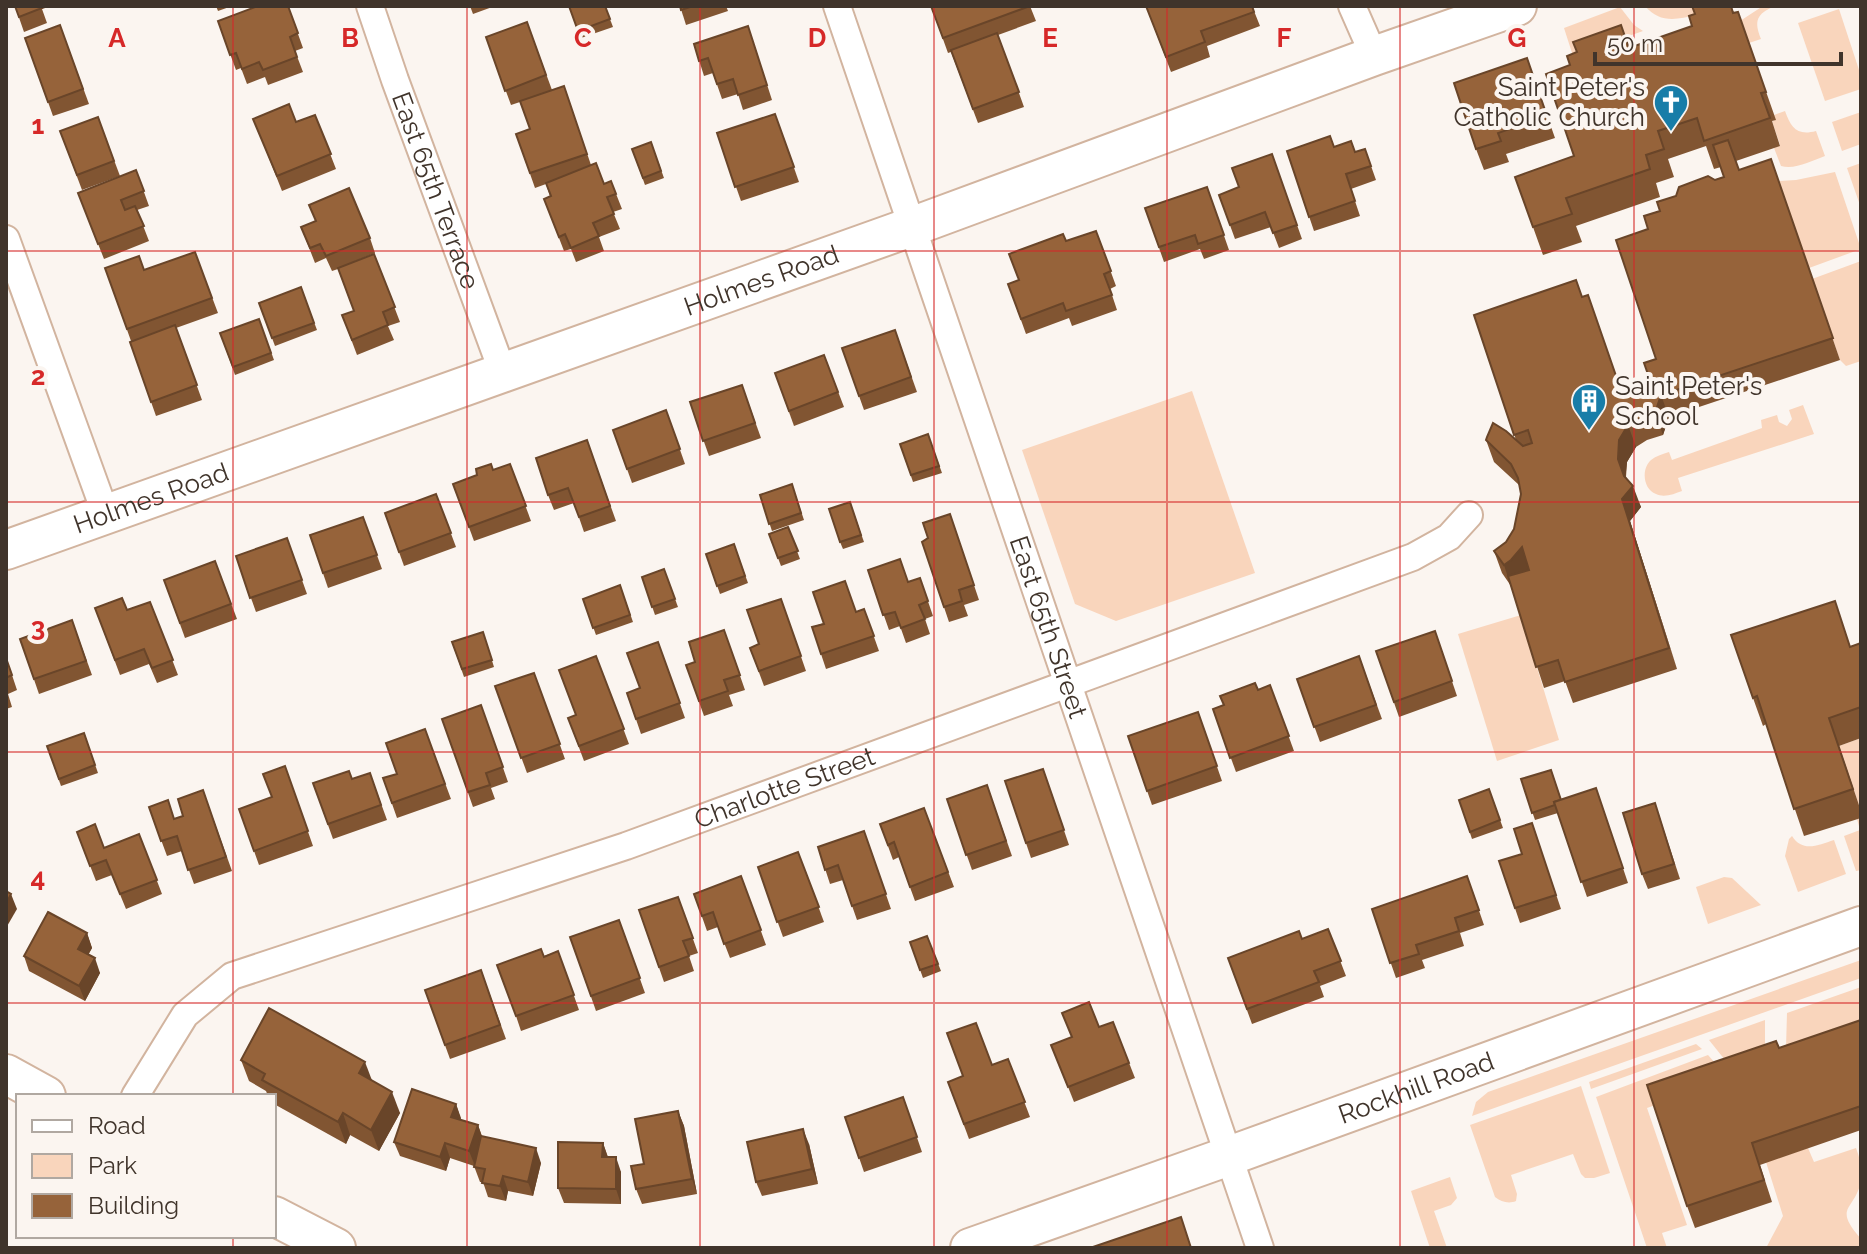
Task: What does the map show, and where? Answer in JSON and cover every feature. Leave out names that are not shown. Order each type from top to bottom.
[{"type":"main road","name":"Holmes Road","points":[[6,550],[911,227],[1517,6]]},
{"type":"main road","name":"Rockhill Road","points":[[970,1248],[1861,926]]},
{"type":"main road","points":[[6,1074],[42,1094]]},
{"type":"main road","points":[[276,1217],[336,1248]]},
{"type":"street","name":"East 65th Terrace","points":[[370,6],[503,373]]},
{"type":"street","name":"East 65th Street","points":[[837,6],[1260,1248]]},
{"type":"street","points":[[1352,6],[1374,56]]},
{"type":"street","points":[[6,239],[106,515]]},
{"type":"street","name":"Charlotte Street","points":[[136,1094],[185,1015],[232,976],[626,846],[1413,557],[1449,537],[1469,515]]},
{"type":"green space","points":[[1645,6],[1693,6],[1696,15],[1662,18]]},
{"type":"green space","points":[[1763,6],[1775,6],[1758,19],[1761,39],[1749,43],[1737,23]]},
{"type":"green space","points":[[1620,7],[1643,31],[1573,56],[1564,28]]},
{"type":"green space","points":[[1839,9],[1861,76],[1861,89],[1825,101],[1798,23]]},
{"type":"green space","points":[[1785,111],[1799,131],[1816,131],[1825,156],[1797,166],[1781,166],[1774,148],[1780,145],[1772,121],[1775,120],[1774,115]]},
{"type":"green space","points":[[1861,112],[1861,144],[1842,151],[1832,122]]},
{"type":"green space","points":[[1861,163],[1861,208],[1847,168]]},
{"type":"green space","points":[[1835,172],[1861,249],[1809,268],[1779,181]]},
{"type":"green space","points":[[1861,261],[1861,361],[1846,366],[1840,360],[1812,279]]},
{"type":"green space","points":[[1192,391],[1255,573],[1116,621],[1075,604],[1022,450]]},
{"type":"green space","points":[[1803,405],[1814,434],[1678,478],[1682,491],[1676,493],[1659,495],[1648,488],[1646,468],[1655,457],[1669,452],[1672,460],[1762,428],[1761,420],[1777,415],[1779,422],[1787,426],[1792,419],[1789,410]]},
{"type":"green space","points":[[1521,615],[1559,740],[1497,761],[1458,634]]},
{"type":"green space","points":[[1861,738],[1861,811],[1839,746]]},
{"type":"green space","points":[[1861,818],[1861,870],[1856,871],[1844,836],[1860,830],[1857,819]]},
{"type":"green space","points":[[1792,836],[1806,846],[1834,840],[1846,874],[1798,892],[1785,856]]},
{"type":"green space","points":[[1724,877],[1732,878],[1761,905],[1708,924],[1696,887]]},
{"type":"green space","points":[[1861,960],[1861,978],[1472,1116],[1476,1102],[1488,1092]]},
{"type":"green space","points":[[1861,987],[1861,1043],[1787,1069],[1775,1048],[1786,1048],[1787,1013]]},
{"type":"green space","points":[[1765,1020],[1765,1052],[1729,1065],[1709,1040]]},
{"type":"green space","points":[[1696,1044],[1702,1049],[1591,1089],[1589,1082]]},
{"type":"green space","points":[[1708,1055],[1729,1079],[1647,1108],[1687,1225],[1662,1233],[1667,1248],[1647,1248],[1596,1097]]},
{"type":"green space","points":[[1581,1086],[1610,1173],[1585,1178],[1573,1154],[1511,1175],[1516,1201],[1505,1202],[1495,1197],[1470,1125]]},
{"type":"green space","points":[[1808,1148],[1814,1162],[1856,1148],[1861,1164],[1861,1181],[1847,1214],[1852,1228],[1861,1239],[1861,1248],[1766,1248],[1783,1216],[1766,1162]]},
{"type":"green space","points":[[1450,1177],[1457,1198],[1451,1205],[1434,1211],[1447,1248],[1430,1248],[1411,1191]]},
{"type":"building","points":[[15,6],[41,6],[42,8],[19,17]]},
{"type":"building","points":[[258,6],[288,6],[298,33],[290,37],[297,57],[263,70],[259,62],[242,69],[236,53],[230,55],[218,21]]},
{"type":"building","points":[[569,6],[605,6],[610,19],[578,31]]},
{"type":"building","points":[[931,6],[1030,6],[943,38]]},
{"type":"building","points":[[1146,6],[1252,6],[1254,12],[1201,31],[1205,42],[1166,57]]},
{"type":"building","name":"Saint Peter's Catholic Church","points":[[1692,6],[1731,6],[1733,13],[1738,12],[1766,92],[1761,93],[1770,118],[1704,141],[1697,118],[1658,131],[1664,149],[1646,155],[1650,169],[1566,198],[1572,214],[1533,227],[1515,177],[1574,156],[1546,74],[1570,65],[1567,56],[1577,52],[1573,42],[1621,25],[1629,48],[1692,26],[1689,16],[1695,14]]},
{"type":"building","points":[[527,22],[546,75],[505,91],[486,37]]},
{"type":"building","points":[[60,25],[83,89],[48,102],[25,38]]},
{"type":"building","points":[[748,26],[767,85],[738,95],[733,79],[717,84],[708,58],[699,61],[694,44]]},
{"type":"building","points":[[997,33],[1019,92],[973,109],[951,50]]},
{"type":"building","points":[[1527,58],[1547,116],[1498,133],[1501,141],[1476,149],[1454,83]]},
{"type":"building","points":[[564,86],[587,154],[530,173],[516,134],[530,129],[520,101]]},
{"type":"building","points":[[289,104],[296,122],[315,115],[331,154],[277,176],[253,119]]},
{"type":"building","points":[[775,114],[794,167],[735,187],[717,133]]},
{"type":"building","points":[[98,117],[114,161],[77,175],[60,131]]},
{"type":"building","points":[[1330,136],[1334,147],[1351,141],[1355,152],[1365,149],[1371,166],[1346,174],[1355,201],[1309,217],[1287,151]]},
{"type":"building","name":"Saint Peter's School","points":[[1728,140],[1739,170],[1771,159],[1833,338],[1661,395],[1655,413],[1628,425],[1619,440],[1618,459],[1624,476],[1633,486],[1622,499],[1669,648],[1565,682],[1558,660],[1536,667],[1508,576],[1529,570],[1522,547],[1504,565],[1494,551],[1506,542],[1514,529],[1521,494],[1511,464],[1486,440],[1487,437],[1493,423],[1523,446],[1532,443],[1528,430],[1514,435],[1474,315],[1576,280],[1582,297],[1588,295],[1623,396],[1652,386],[1644,363],[1656,359],[1616,240],[1648,229],[1644,216],[1660,211],[1657,202],[1676,196],[1679,187],[1708,176],[1715,180],[1724,177],[1713,145]]},
{"type":"building","points":[[651,142],[661,171],[643,178],[632,149]]},
{"type":"building","points":[[1272,154],[1297,225],[1273,233],[1265,212],[1230,225],[1219,195],[1239,187],[1232,168]]},
{"type":"building","points":[[596,163],[604,184],[611,181],[616,194],[607,197],[614,214],[593,223],[599,236],[571,248],[565,234],[559,237],[544,199],[551,196],[546,183]]},
{"type":"building","points":[[136,170],[144,191],[121,200],[125,210],[135,206],[144,226],[98,244],[78,193]]},
{"type":"building","points":[[1207,187],[1224,235],[1198,244],[1195,235],[1159,247],[1145,208]]},
{"type":"building","points":[[349,188],[370,238],[326,256],[320,244],[310,248],[301,227],[316,221],[309,205]]},
{"type":"building","points":[[1096,231],[1111,271],[1104,274],[1112,295],[1066,311],[1063,303],[1021,319],[1008,284],[1019,280],[1009,254],[1063,234],[1066,241]]},
{"type":"building","points":[[195,252],[212,298],[127,329],[105,268],[139,256],[144,270]]},
{"type":"building","points":[[374,254],[395,307],[383,312],[388,325],[352,340],[342,315],[354,311],[338,268]]},
{"type":"building","points":[[301,287],[314,323],[272,338],[259,303]]},
{"type":"building","points":[[259,319],[271,353],[233,367],[220,333]]},
{"type":"building","points":[[175,325],[197,385],[151,402],[130,342]]},
{"type":"building","points":[[895,330],[911,377],[859,396],[842,348]]},
{"type":"building","points":[[824,355],[838,392],[789,411],[775,373]]},
{"type":"building","points":[[742,385],[755,423],[703,441],[690,402]]},
{"type":"building","points":[[666,410],[680,449],[627,469],[613,430]]},
{"type":"building","points":[[928,434],[939,466],[911,475],[900,444]]},
{"type":"building","points":[[587,440],[610,506],[579,517],[568,488],[548,495],[536,458]]},
{"type":"building","points":[[491,464],[493,470],[510,464],[526,506],[469,527],[453,484],[477,475],[476,469]]},
{"type":"building","points":[[792,484],[801,513],[769,524],[760,495]]},
{"type":"building","points":[[436,494],[451,533],[399,552],[385,513]]},
{"type":"building","points":[[850,502],[861,535],[840,542],[829,509]]},
{"type":"building","points":[[950,514],[974,585],[959,590],[962,601],[944,607],[922,542],[928,538],[923,523]]},
{"type":"building","points":[[363,517],[377,555],[323,573],[310,535]]},
{"type":"building","points":[[788,527],[798,551],[778,558],[769,534]]},
{"type":"building","points":[[287,538],[302,580],[250,598],[236,556]]},
{"type":"building","points":[[734,544],[745,576],[717,586],[706,554]]},
{"type":"building","points":[[900,559],[908,582],[920,578],[928,601],[919,605],[925,619],[901,628],[895,612],[883,615],[868,570]]},
{"type":"building","points":[[215,561],[231,604],[180,623],[164,580]]},
{"type":"building","points":[[664,569],[675,599],[652,607],[642,577]]},
{"type":"building","points":[[845,581],[856,612],[864,609],[874,636],[821,654],[812,627],[824,624],[813,592]]},
{"type":"building","points":[[620,585],[630,615],[593,628],[583,599]]},
{"type":"building","points":[[122,598],[127,610],[150,602],[173,660],[152,668],[144,649],[115,660],[95,608]]},
{"type":"building","points":[[781,599],[801,656],[759,671],[750,648],[759,644],[747,610]]},
{"type":"building","points":[[1835,601],[1850,647],[1861,643],[1861,707],[1829,718],[1853,789],[1794,809],[1757,696],[1753,698],[1731,635]]},
{"type":"building","points":[[72,620],[86,661],[34,679],[20,639]]},
{"type":"building","points":[[724,630],[740,675],[724,680],[728,691],[699,701],[686,665],[695,662],[689,642]]},
{"type":"building","points":[[1435,631],[1452,681],[1394,702],[1376,651]]},
{"type":"building","points":[[483,632],[492,660],[462,669],[452,642]]},
{"type":"building","points":[[658,642],[680,703],[636,719],[627,693],[640,688],[627,653]]},
{"type":"building","points":[[596,656],[624,729],[579,746],[568,718],[576,715],[559,670]]},
{"type":"building","points":[[1359,656],[1376,705],[1314,727],[1297,679]]},
{"type":"building","points":[[6,658],[12,675],[6,678]]},
{"type":"building","points":[[534,673],[560,744],[521,758],[495,686]]},
{"type":"building","points":[[1255,683],[1258,690],[1270,685],[1289,736],[1230,758],[1213,709],[1224,705],[1220,696]]},
{"type":"building","points":[[481,705],[503,767],[486,773],[490,785],[468,792],[442,719]]},
{"type":"building","points":[[1198,712],[1217,766],[1147,791],[1128,736]]},
{"type":"building","points":[[425,729],[445,784],[392,803],[383,778],[397,774],[386,743]]},
{"type":"building","points":[[84,733],[95,765],[59,779],[47,746]]},
{"type":"building","points":[[285,766],[308,831],[254,851],[239,809],[272,797],[263,774]]},
{"type":"building","points":[[1043,769],[1064,830],[1026,843],[1005,781]]},
{"type":"building","points":[[1551,770],[1561,800],[1532,813],[1521,779]]},
{"type":"building","points":[[349,771],[352,779],[370,773],[381,805],[328,824],[313,783]]},
{"type":"building","points":[[987,785],[1006,841],[966,855],[947,799]]},
{"type":"building","points":[[1596,788],[1623,868],[1581,882],[1554,802]]},
{"type":"building","points":[[1489,789],[1500,820],[1470,832],[1459,800]]},
{"type":"building","points":[[203,790],[226,857],[188,870],[177,836],[161,841],[149,807],[168,800],[174,819],[183,816],[178,799]]},
{"type":"building","points":[[1655,803],[1674,864],[1642,874],[1623,813]]},
{"type":"building","points":[[924,808],[948,872],[910,887],[894,842],[888,845],[880,824]]},
{"type":"building","points":[[1532,823],[1556,895],[1515,908],[1499,861],[1522,854],[1514,829]]},
{"type":"building","points":[[95,824],[104,848],[139,834],[157,880],[120,894],[106,860],[90,866],[77,832]]},
{"type":"building","points":[[864,831],[886,894],[852,906],[838,865],[825,870],[818,847]]},
{"type":"building","points":[[798,852],[819,907],[777,922],[758,867]]},
{"type":"building","points":[[741,876],[761,930],[724,944],[713,912],[702,916],[694,894]]},
{"type":"building","points":[[1467,876],[1479,910],[1455,918],[1459,931],[1416,945],[1419,954],[1390,963],[1372,909]]},
{"type":"building","points":[[678,897],[693,938],[683,941],[689,956],[659,967],[639,910]]},
{"type":"building","points":[[48,912],[87,933],[78,949],[95,958],[79,986],[24,956]]},
{"type":"building","points":[[619,920],[640,978],[591,996],[570,937]]},
{"type":"building","points":[[1328,929],[1341,961],[1314,971],[1319,982],[1247,1009],[1228,958],[1299,931],[1302,939]]},
{"type":"building","points":[[927,936],[938,964],[920,970],[910,942]]},
{"type":"building","points":[[541,949],[544,957],[558,951],[574,995],[516,1016],[497,965]]},
{"type":"building","points":[[481,970],[500,1025],[445,1045],[425,990]]},
{"type":"building","points":[[1089,1002],[1099,1027],[1113,1022],[1129,1063],[1068,1087],[1051,1045],[1072,1037],[1062,1013]]},
{"type":"building","points":[[269,1008],[365,1062],[359,1073],[392,1092],[371,1130],[343,1113],[338,1122],[262,1080],[265,1074],[241,1060]]},
{"type":"building","points":[[1861,1020],[1861,1106],[1752,1143],[1764,1180],[1687,1206],[1647,1085],[1776,1041],[1779,1048]]},
{"type":"building","points":[[976,1023],[992,1065],[1008,1059],[1025,1102],[964,1124],[948,1082],[963,1076],[947,1033]]},
{"type":"building","points":[[412,1089],[456,1104],[451,1117],[478,1125],[469,1151],[445,1143],[440,1157],[394,1142]]},
{"type":"building","points":[[903,1097],[917,1137],[859,1158],[845,1117]]},
{"type":"building","points":[[678,1111],[692,1179],[636,1189],[631,1166],[644,1164],[635,1119]]},
{"type":"building","points":[[803,1129],[812,1169],[756,1182],[747,1142]]},
{"type":"building","points":[[481,1136],[536,1148],[528,1182],[503,1176],[500,1186],[482,1183],[485,1169],[474,1167]]},
{"type":"building","points":[[558,1142],[603,1143],[602,1157],[616,1157],[616,1189],[558,1188]]},
{"type":"building","points":[[1181,1217],[1191,1248],[1090,1248]]},
{"type":"place","name":"Saint Peter's Catholic Church","points":[[1671,133]]},
{"type":"place","name":"Saint Peter's School","points":[[1589,432]]}]
